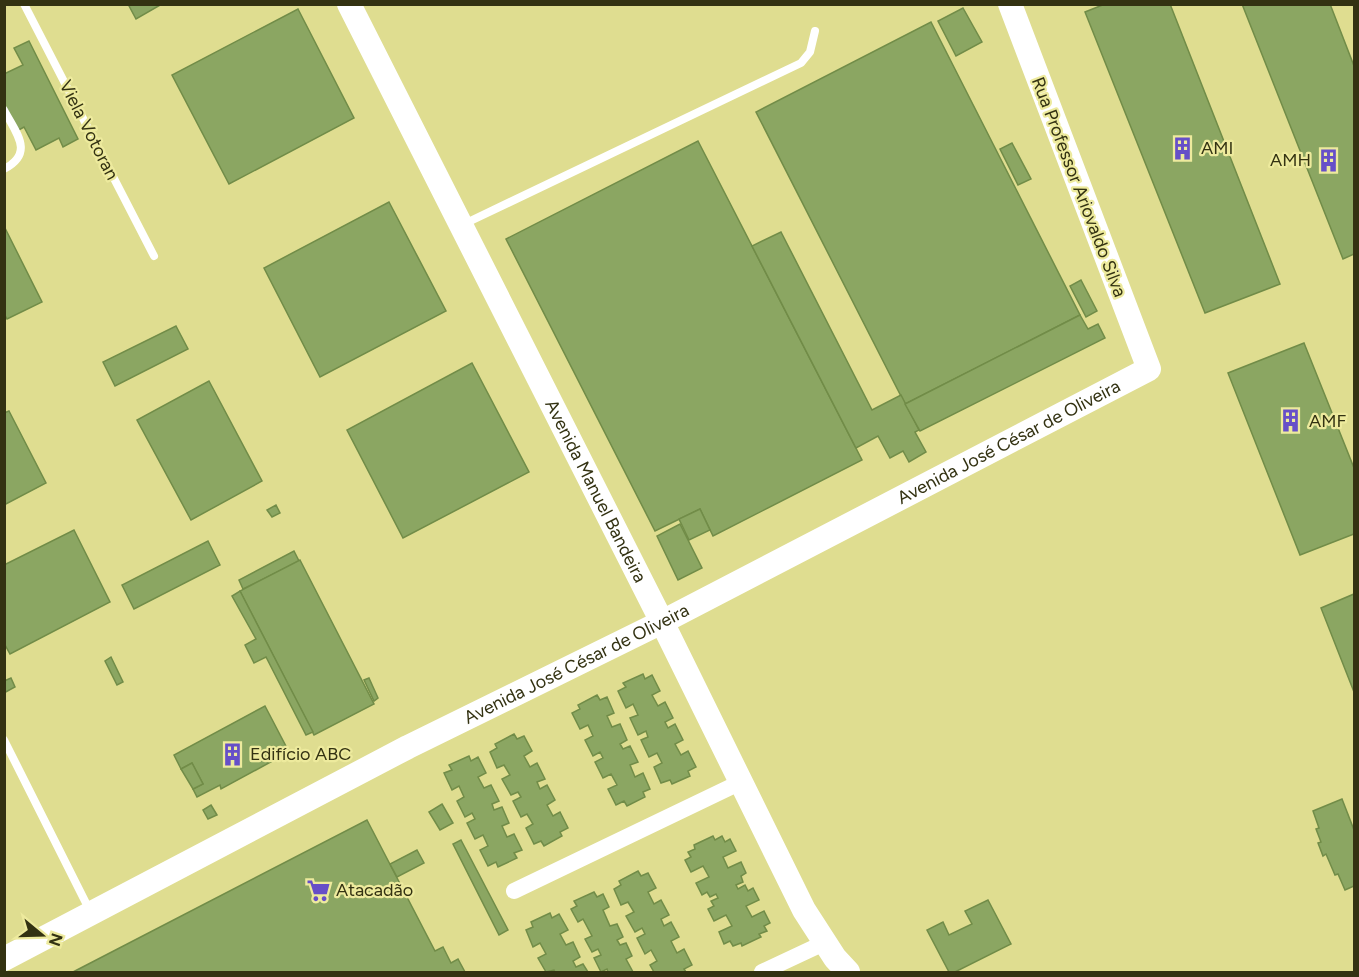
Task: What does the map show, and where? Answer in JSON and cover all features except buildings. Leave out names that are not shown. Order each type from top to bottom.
[{"type":"street","name":"Avenida Manuel Bandeira","points":[[348,4],[662,622],[804,910],[824,943],[848,972]]},
{"type":"street","name":"Rua Professor Ariovaldo Silva","points":[[1010,4],[1149,369]]},
{"type":"street","name":"Avenida José César de Oliveira","points":[[4,959],[408,747],[662,622],[1149,369]]},
{"type":"street","points":[[514,891],[741,782]]},
{"type":"street","points":[[762,972],[824,943]]},
{"type":"lane","name":"Viela Votoran","points":[[24,4],[154,256]]},
{"type":"lane","points":[[461,226],[502,204],[801,63],[810,52],[815,31]]},
{"type":"lane","points":[[4,110],[21,143],[21,154],[17,162],[4,169]]},
{"type":"lane","points":[[4,740],[91,914]]},
{"type":"place","name":"AMI","points":[[1183,148]]},
{"type":"place","name":"AMH","points":[[1329,160]]},
{"type":"place","name":"AMF","points":[[1291,421]]},
{"type":"place","name":"Edifício ABC","points":[[232,754]]},
{"type":"place","name":"Atacadão","points":[[318,890]]}]
